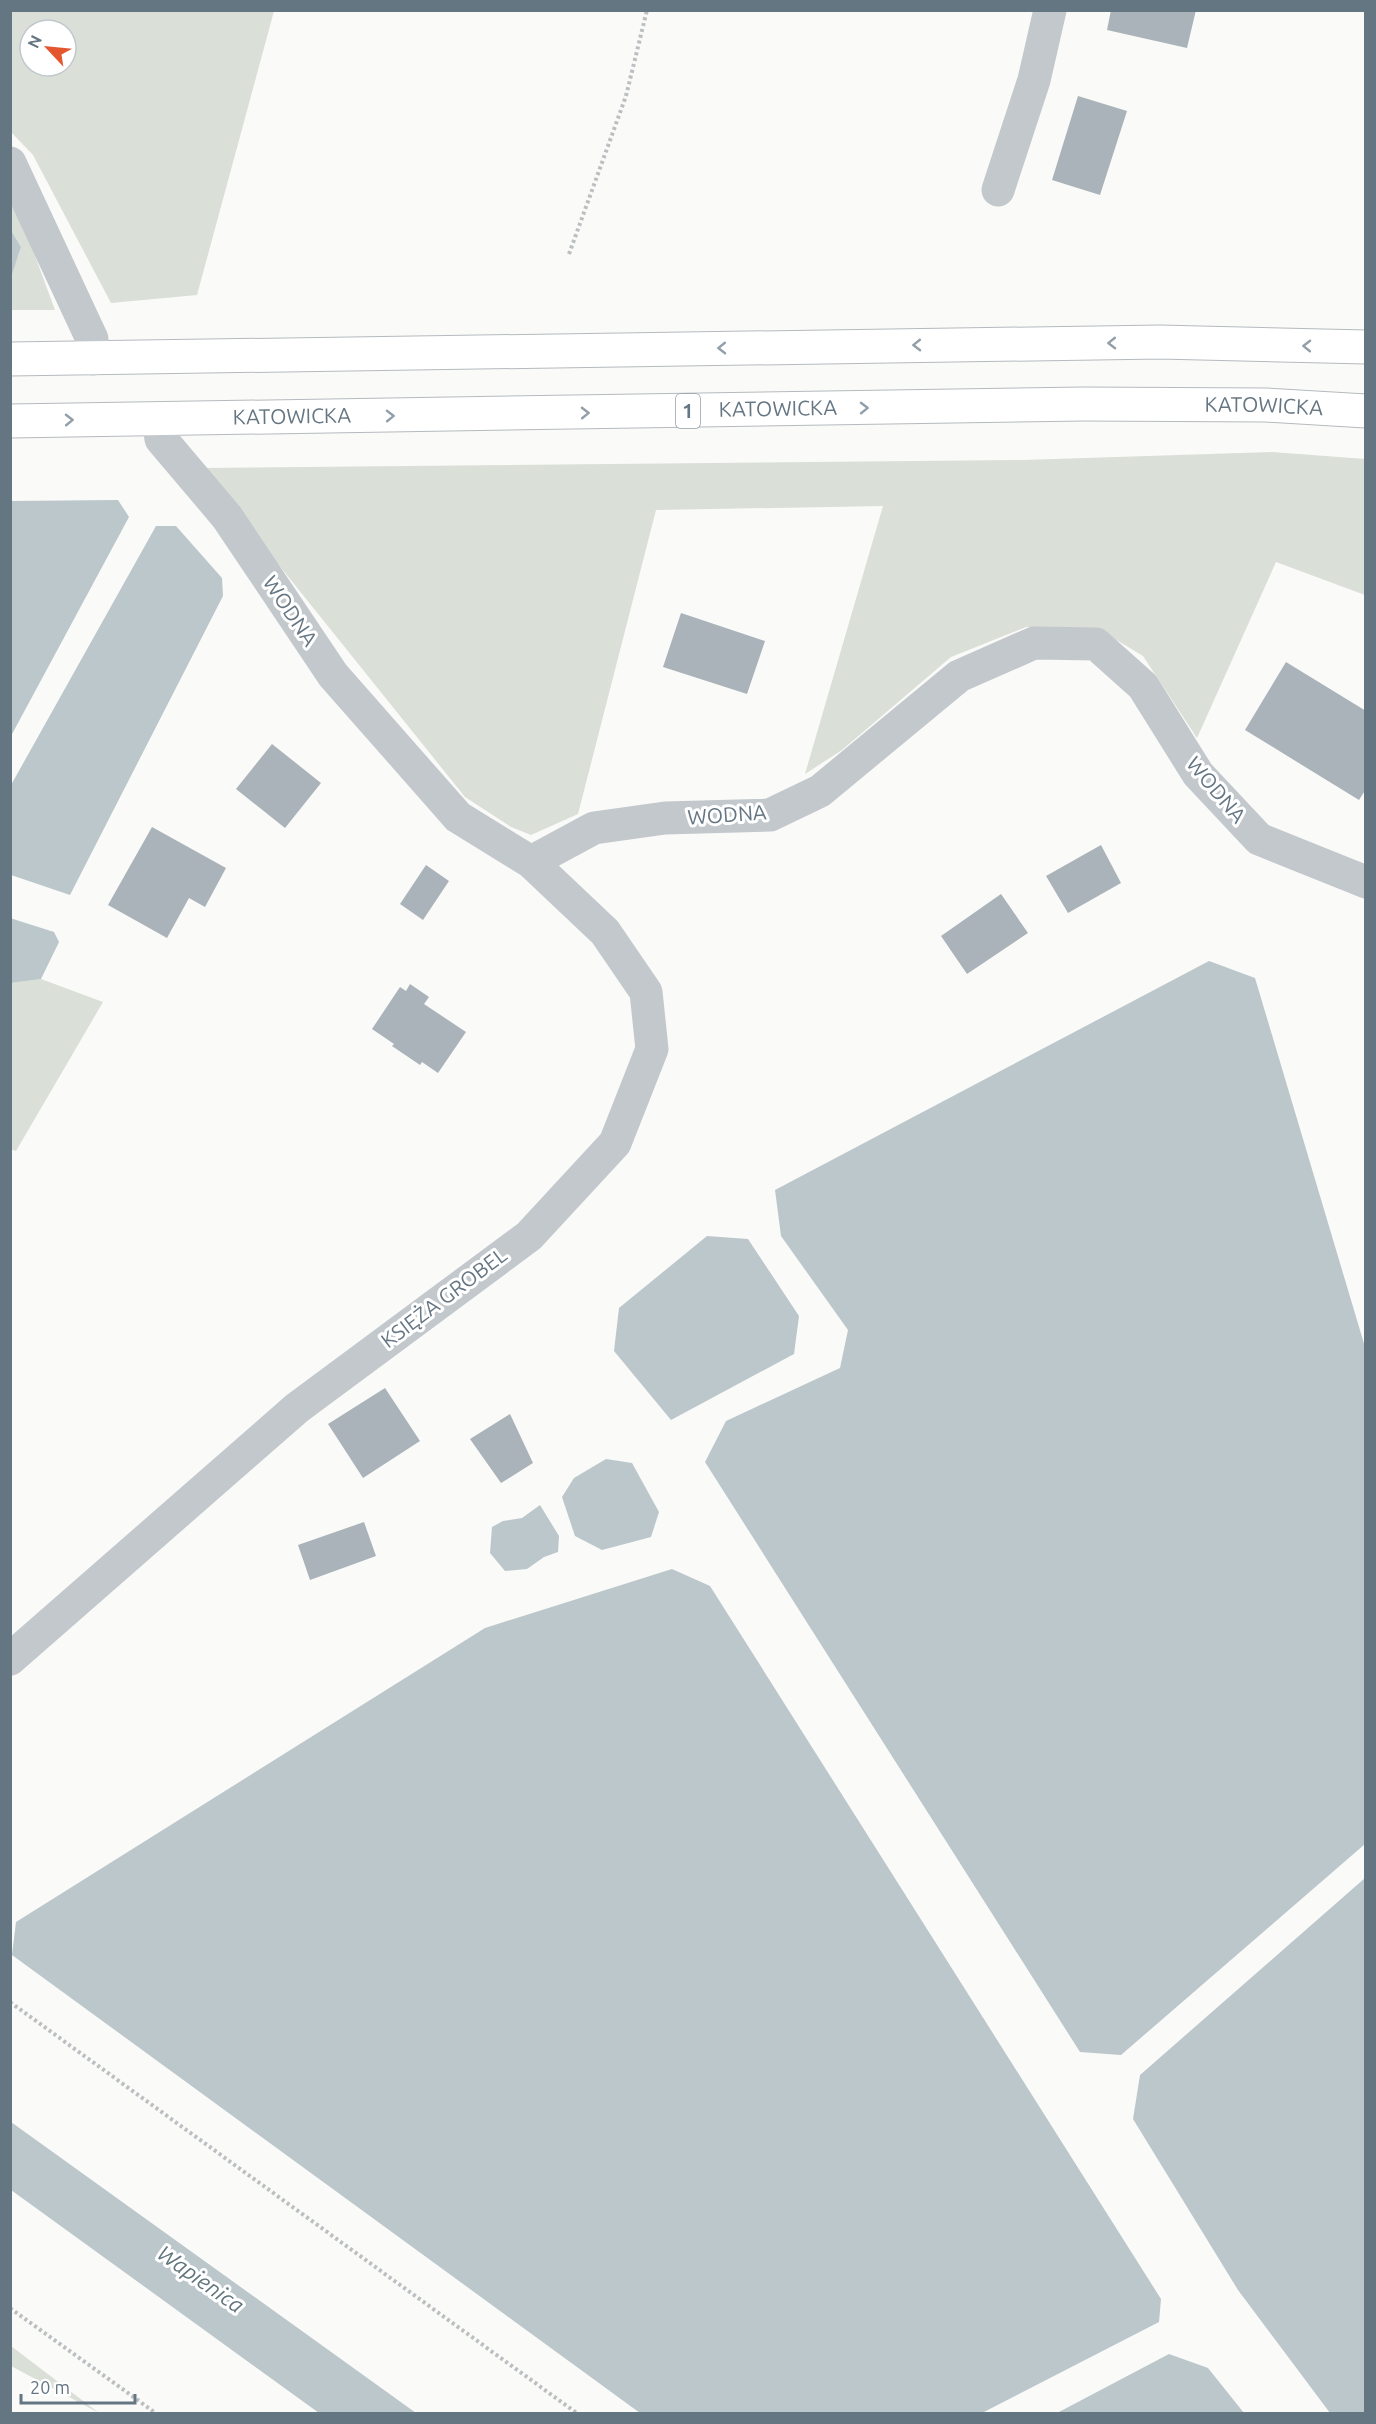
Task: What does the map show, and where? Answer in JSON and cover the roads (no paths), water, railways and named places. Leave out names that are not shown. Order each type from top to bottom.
[{"type":"main road","points":[[10,359],[1160,342],[1365,347]]},
{"type":"main road","name":"KATOWICKA","points":[[10,421],[1083,404],[1266,405],[1365,411]]},
{"type":"street","points":[[998,190],[1034,80],[1050,10]]},
{"type":"street","points":[[10,164],[92,339],[93,359]]},
{"type":"street","name":"WODNA","points":[[158,419],[161,439],[227,517],[333,675],[458,817],[531,862],[594,828],[665,818],[770,815],[820,791],[959,676],[1034,643],[1096,644],[1143,686],[1198,774],[1259,839],[1365,882]]},
{"type":"street","name":"KSIĘŻA GROBEL","points":[[10,1659],[297,1408],[529,1236],[615,1143],[652,1049],[646,992],[606,932],[531,862]]},
{"type":"water","points":[[11,230],[21,247],[11,278]]},
{"type":"water","points":[[118,500],[129,517],[11,736],[11,501]]},
{"type":"water","points":[[156,526],[176,526],[222,578],[223,596],[70,895],[11,875],[11,785]]},
{"type":"water","points":[[10,918],[54,932],[59,942],[41,979],[11,983]]},
{"type":"water","points":[[1209,961],[1255,978],[1365,1347],[1365,1844],[1121,2055],[1080,2052],[705,1462],[726,1421],[840,1368],[848,1330],[781,1236],[775,1190]]},
{"type":"water","points":[[707,1236],[748,1239],[799,1316],[794,1354],[671,1420],[614,1351],[619,1308]]},
{"type":"water","points":[[606,1459],[632,1463],[659,1512],[651,1537],[602,1550],[575,1536],[562,1497],[574,1478]]},
{"type":"water","points":[[540,1505],[559,1536],[558,1552],[544,1557],[527,1569],[505,1571],[490,1553],[492,1527],[503,1521],[522,1518]]},
{"type":"water","points":[[672,1569],[710,1586],[1161,2299],[1159,2322],[982,2413],[640,2413],[12,1955],[16,1922],[485,1628]]},
{"type":"water","points":[[1365,1878],[1365,2413],[1330,2413],[1238,2290],[1133,2119],[1140,2075]]},
{"type":"water","name":"Wapienica","points":[[11,2122],[416,2413],[319,2413],[11,2190]]},
{"type":"water","points":[[1169,2354],[1208,2368],[1244,2413],[1057,2413]]}]
